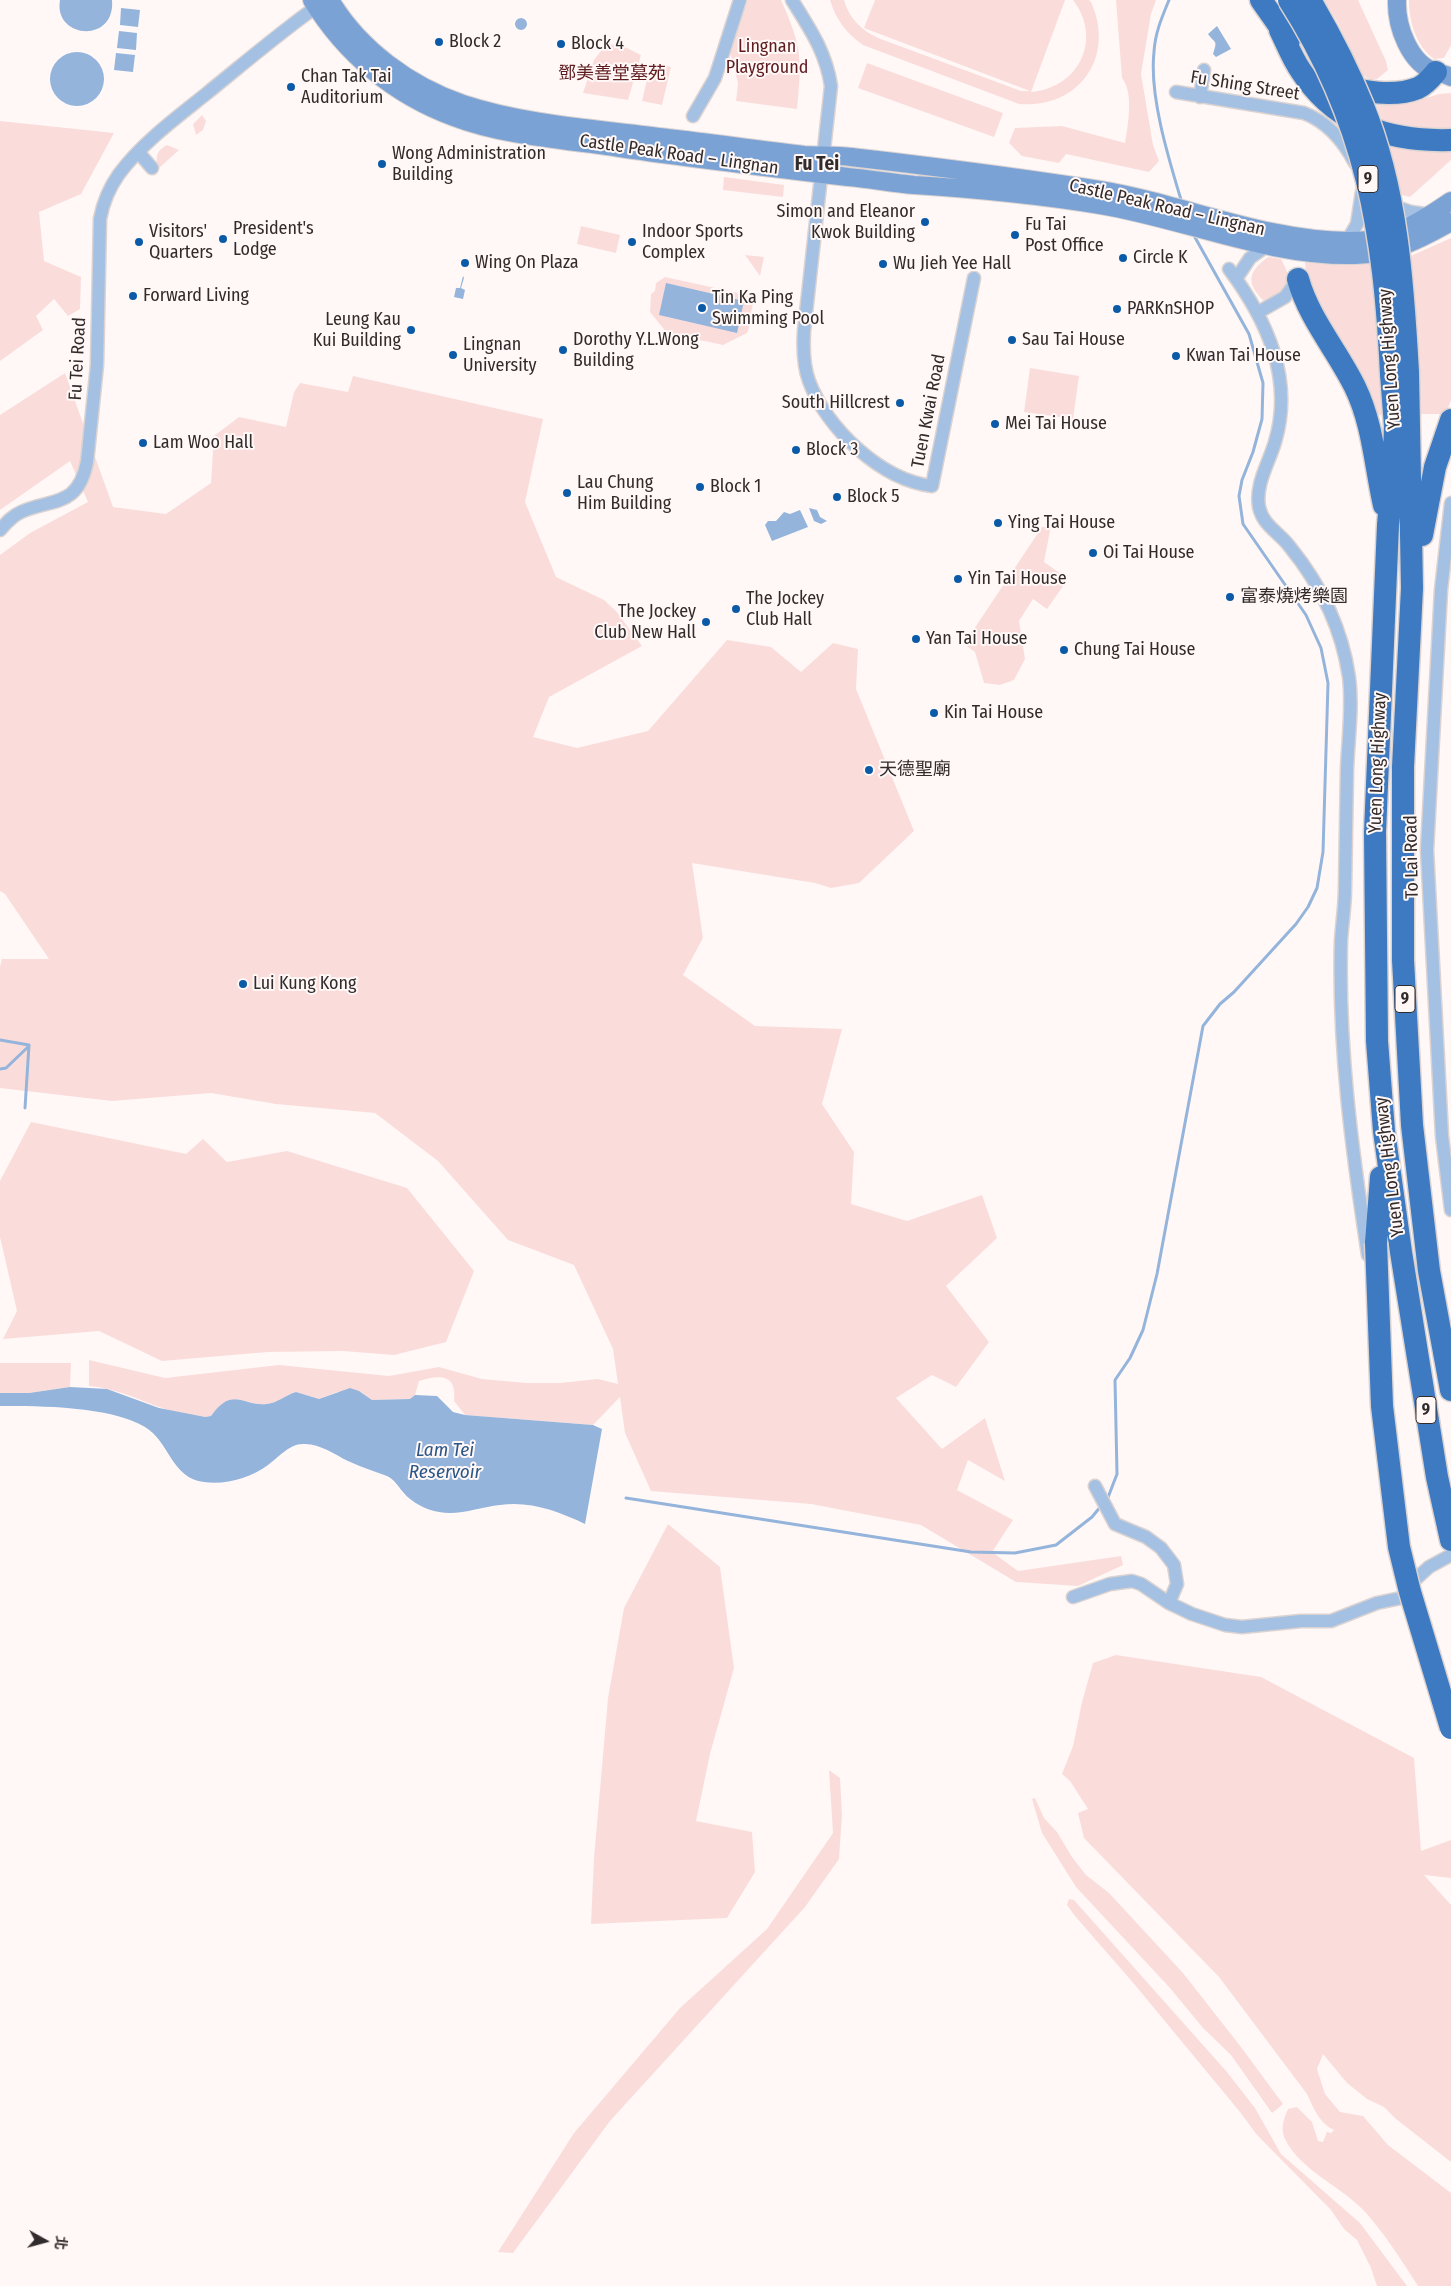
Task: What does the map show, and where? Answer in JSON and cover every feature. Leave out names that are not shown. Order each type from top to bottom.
[{"type":"highway","points":[[1261,0],[1280,30],[1300,71],[1322,97],[1341,113],[1364,126],[1390,136],[1419,140],[1451,140]]},
{"type":"highway","name":"Yuen Long Highway","points":[[1289,0],[1310,35],[1330,75],[1349,119],[1363,160],[1375,216],[1399,373],[1412,588],[1403,786],[1403,960],[1412,1125],[1429,1271],[1451,1390]]},
{"type":"highway","name":"Yuen Long Highway","points":[[1310,0],[1339,53],[1363,106],[1380,158],[1396,237],[1404,299],[1388,525],[1374,832],[1377,1041],[1384,1131],[1435,1467],[1451,1540]]},
{"type":"highway","points":[[1280,30],[1321,72],[1347,87],[1358,90],[1391,92],[1411,90],[1446,72]]},
{"type":"highway","name":"9","points":[[1298,279],[1311,313],[1354,385],[1364,408],[1388,525]]},
{"type":"highway","points":[[1412,588],[1435,467],[1451,420]]},
{"type":"highway","points":[[1384,1131],[1376,1243],[1382,1406],[1400,1546],[1410,1592],[1451,1728]]},
{"type":"main road","points":[[1397,0],[1398,22],[1408,45],[1422,62],[1446,72]]},
{"type":"main road","name":"Castle Peak Road – Lingnan","points":[[319,2],[388,63],[423,86],[478,108],[527,119],[1018,178],[1101,190],[1154,209],[1212,224],[1271,233],[1298,244]]},
{"type":"main road","name":"Castle Peak Road – Lingnan","points":[[319,2],[335,34],[372,71],[412,98],[455,118],[518,132],[666,155],[822,174],[1154,209]]},
{"type":"main road","points":[[1298,244],[1375,239],[1390,235],[1432,215],[1451,201]]},
{"type":"main road","points":[[1298,244],[1355,255],[1385,252],[1414,241],[1451,222]]},
{"type":"main road","name":"Castle Peak Road – Lingnan","points":[[1212,224],[1268,245],[1298,244]]},
{"type":"main road","points":[[1298,244],[1298,279]]},
{"type":"street","points":[[693,116],[715,78],[740,0]]},
{"type":"street","name":"Tuen Kwai Road","points":[[792,0],[822,51],[828,68],[831,86],[804,332],[803,354],[808,379],[817,398],[831,419],[850,441],[883,469],[915,483],[932,486],[974,278]]},
{"type":"street","name":"Fu Tei Road","points":[[0,530],[20,512],[55,503],[67,496],[76,488],[84,474],[87,462],[97,364],[100,219],[103,204],[112,185],[139,153],[174,120],[319,2]]},
{"type":"street","points":[[1200,96],[1204,70]]},
{"type":"street","name":"Fu Shing Street","points":[[1176,92],[1300,112],[1314,117],[1327,127],[1343,144],[1356,165],[1360,183],[1362,198],[1360,214],[1354,232],[1347,241]]},
{"type":"street","points":[[139,153],[152,168]]},
{"type":"street","points":[[1360,183],[1373,195],[1396,208],[1432,215]]},
{"type":"street","points":[[1268,245],[1232,274],[1257,313],[1273,347],[1282,390],[1281,409],[1275,441],[1258,493],[1259,506],[1267,525],[1291,547],[1326,604],[1340,637],[1349,680],[1345,891],[1341,941],[1342,1025],[1355,1173],[1377,1302]]},
{"type":"street","points":[[1257,313],[1284,297],[1298,279]]},
{"type":"street","name":"To Lai Road","points":[[1451,503],[1441,590],[1426,850],[1442,1136],[1451,1210]]},
{"type":"street","points":[[1095,1486],[1115,1524],[1146,1537],[1161,1548],[1174,1565],[1178,1584],[1169,1603]]},
{"type":"street","points":[[1451,1555],[1429,1567],[1416,1578],[1405,1589],[1402,1598],[1451,1694]]},
{"type":"street","points":[[1073,1597],[1110,1584],[1132,1580],[1169,1603],[1225,1625],[1242,1628],[1301,1621],[1331,1620],[1377,1603],[1402,1598]]},
{"type":"green space","name":"Lingnan Playground","points":[[748,0],[781,0],[793,30],[799,53],[800,77],[797,109],[736,101],[738,83],[730,53]]},
{"type":"green space","points":[[830,0],[844,0],[856,23],[878,38],[1021,91],[1030,91],[864,28],[875,0],[1065,0],[1031,92],[1048,88],[1062,81],[1073,71],[1081,59],[1086,45],[1086,30],[1082,15],[1073,0],[1089,0],[1091,2],[1098,22],[1099,42],[1095,60],[1087,76],[1075,88],[1059,98],[1040,103],[1019,104],[863,45],[842,26]]},
{"type":"green space","points":[[1116,0],[1156,0],[1151,14],[1141,74],[1153,145],[1159,161],[1149,172],[1066,154],[1059,163],[1022,156],[1009,143],[1015,128],[1062,126],[1125,143],[1129,118],[1129,100],[1126,84],[1122,78]]},
{"type":"green space","points":[[1324,0],[1358,0],[1386,61],[1388,70],[1377,79],[1371,80],[1362,75],[1338,23]]},
{"type":"green space","points":[[1409,0],[1451,0],[1451,45],[1444,58],[1434,59],[1422,47],[1412,25]]},
{"type":"green space","name":"鄧美善堂墓苑","points":[[607,43],[627,48],[641,55],[628,100],[583,93],[594,60]]},
{"type":"green space","points":[[651,62],[671,67],[662,105],[642,101]]},
{"type":"green space","points":[[867,63],[1003,113],[994,137],[858,88]]},
{"type":"green space","points":[[1451,93],[1451,133],[1383,123],[1376,104],[1407,104],[1439,94]]},
{"type":"green space","points":[[202,115],[206,121],[203,130],[196,135],[193,124]]},
{"type":"green space","points":[[0,121],[114,133],[81,194],[39,212],[44,261],[81,277],[80,309],[68,316],[54,299],[36,316],[43,330],[0,361]]},
{"type":"green space","points":[[1384,143],[1451,149],[1451,160],[1410,197],[1402,195]]},
{"type":"green space","points":[[167,145],[179,150],[159,168],[157,155]]},
{"type":"green space","points":[[724,177],[784,185],[783,197],[723,190]]},
{"type":"green space","points":[[581,226],[620,235],[616,253],[577,244]]},
{"type":"green space","points":[[1451,238],[1451,400],[1446,414],[1420,414],[1419,363],[1379,369],[1382,415],[1373,416],[1306,276],[1305,260],[1404,259]]},
{"type":"green space","points":[[745,255],[764,257],[760,276]]},
{"type":"green space","points":[[1268,257],[1281,259],[1288,275],[1288,280],[1284,290],[1265,302],[1254,289],[1252,278],[1256,268]]},
{"type":"green space","name":"Tin Ka Ping Swimming Pool","points":[[665,277],[747,295],[753,304],[751,312],[753,317],[747,333],[723,345],[667,333],[650,312],[651,294],[655,291],[656,283]]},
{"type":"green space","points":[[1030,368],[1079,376],[1073,419],[1024,412]]},
{"type":"green space","points":[[65,373],[113,507],[166,514],[211,483],[214,436],[239,417],[286,427],[294,392],[300,383],[348,392],[353,376],[543,419],[525,502],[556,577],[604,600],[616,611],[642,646],[549,697],[533,737],[577,748],[648,731],[727,640],[771,647],[801,672],[833,643],[858,649],[856,689],[914,831],[859,883],[831,888],[815,883],[692,863],[703,938],[683,975],[755,1026],[842,1029],[822,1104],[854,1152],[851,1204],[907,1221],[982,1195],[997,1238],[946,1286],[989,1342],[956,1387],[932,1375],[896,1398],[942,1449],[985,1418],[1005,1481],[968,1460],[957,1490],[1013,1520],[992,1552],[1018,1571],[1121,1556],[1123,1565],[1078,1586],[1016,1582],[921,1525],[811,1504],[651,1491],[625,1433],[620,1397],[593,1425],[465,1415],[454,1401],[453,1385],[450,1381],[440,1377],[419,1381],[415,1395],[410,1399],[372,1400],[359,1391],[337,1392],[319,1399],[296,1392],[267,1404],[233,1399],[226,1401],[211,1416],[205,1417],[175,1412],[118,1392],[89,1386],[89,1360],[165,1378],[279,1365],[389,1376],[439,1367],[482,1379],[526,1383],[560,1383],[598,1379],[618,1384],[613,1349],[574,1265],[508,1240],[438,1161],[375,1113],[276,1104],[211,1093],[112,1101],[0,1088],[0,967],[2,959],[49,959],[5,894],[0,891],[0,555],[30,533],[88,502],[70,461],[0,510],[0,415]]},
{"type":"green space","points":[[1051,526],[1044,562],[1068,579],[1047,609],[1033,599],[1019,621],[1025,659],[1014,680],[1000,685],[984,683],[975,652],[964,644],[1042,527]]},
{"type":"green space","points":[[31,1122],[186,1154],[203,1139],[227,1162],[287,1151],[407,1188],[474,1271],[446,1342],[394,1355],[343,1351],[268,1352],[162,1361],[99,1331],[3,1339],[17,1311],[0,1237],[0,1181]]},
{"type":"green space","points":[[0,1363],[71,1363],[70,1387],[29,1393],[0,1393]]},
{"type":"green space","points":[[668,1524],[720,1567],[734,1668],[710,1754],[696,1821],[752,1832],[755,1872],[727,1918],[591,1924],[594,1858],[608,1698],[624,1608]]},
{"type":"green space","points":[[1116,1655],[1261,1677],[1414,1758],[1421,1851],[1451,1840],[1451,1878],[1424,1875],[1451,1905],[1451,2162],[1396,2119],[1384,2107],[1367,2099],[1347,2083],[1323,2054],[1317,2069],[1325,2094],[1340,2112],[1363,2116],[1388,2145],[1451,2193],[1451,2286],[1418,2286],[1367,2214],[1347,2196],[1301,2161],[1285,2139],[1283,2131],[1288,2109],[1297,2107],[1312,2122],[1318,2141],[1323,2142],[1327,2132],[1331,2133],[1334,2130],[1320,2119],[1307,2094],[1219,1977],[1084,1838],[1078,1813],[1088,1809],[1070,1781],[1062,1774],[1073,1746],[1082,1702],[1093,1663]]},
{"type":"green space","points":[[829,1770],[840,1778],[842,1815],[839,1859],[805,1907],[610,2121],[513,2253],[498,2252],[574,2133],[680,2008],[767,1929],[833,1833]]},
{"type":"green space","points":[[1035,1798],[1044,1818],[1057,1832],[1072,1857],[1086,1875],[1109,1893],[1183,1973],[1241,2047],[1283,2104],[1272,2113],[1231,2055],[1203,2028],[1170,1988],[1076,1887],[1042,1833],[1032,1799]]},
{"type":"green space","points":[[1069,1899],[1074,1900],[1227,2072],[1255,2108],[1281,2154],[1360,2223],[1407,2286],[1377,2286],[1371,2268],[1357,2240],[1344,2229],[1331,2210],[1257,2135],[1135,1985],[1075,1916],[1067,1905]]},
{"type":"water","points":[[60,0],[112,0],[111,14],[105,24],[95,30],[74,29],[66,23],[60,13]]},
{"type":"water","points":[[121,8],[140,10],[138,27],[120,25]]},
{"type":"water","points":[[519,18],[523,18],[527,24],[523,30],[519,30],[515,26],[515,22]]},
{"type":"water","points":[[1217,26],[1231,49],[1216,57],[1213,54],[1215,42],[1208,34]]},
{"type":"water","points":[[119,31],[137,33],[136,50],[117,48]]},
{"type":"water","points":[[77,52],[87,54],[96,60],[102,69],[104,79],[102,89],[96,98],[87,104],[77,106],[67,104],[58,98],[52,89],[50,79],[52,69],[58,60],[67,54]]},
{"type":"water","points":[[116,53],[135,55],[133,72],[114,70]]},
{"type":"water","points":[[463,276],[461,288],[465,290],[463,299],[454,297],[456,288],[460,288]]},
{"type":"water","points":[[666,283],[744,301],[737,333],[659,315]]},
{"type":"water","points":[[809,508],[817,510],[820,517],[827,521],[821,524],[814,521]]},
{"type":"water","points":[[800,510],[808,527],[772,541],[765,525],[768,521],[776,521],[784,512],[790,514]]},
{"type":"water","name":"Lam Tei Reservoir","points":[[70,1387],[107,1389],[159,1408],[205,1417],[211,1416],[226,1401],[232,1399],[267,1404],[296,1392],[319,1399],[350,1388],[359,1391],[372,1400],[410,1399],[415,1395],[437,1396],[453,1412],[465,1415],[593,1425],[602,1429],[585,1524],[554,1511],[522,1504],[500,1505],[454,1513],[434,1511],[410,1499],[387,1476],[353,1463],[321,1447],[309,1444],[293,1446],[261,1470],[238,1480],[204,1482],[193,1479],[185,1474],[153,1433],[130,1420],[94,1411],[35,1406],[0,1406],[0,1393],[29,1393]]},
{"type":"waterway","points":[[1169,0],[1156,38],[1153,69],[1154,88],[1161,128],[1182,203]]},
{"type":"waterway","points":[[1107,1500],[1117,1474],[1115,1380],[1130,1358],[1143,1330],[1157,1274],[1203,1026],[1220,1004],[1234,992],[1296,924],[1308,907],[1317,888],[1323,852],[1328,683],[1321,648],[1306,615],[1243,524],[1239,496],[1242,480],[1253,452],[1262,419],[1263,383],[1249,334],[1192,232]]},
{"type":"waterway","points":[[0,1040],[29,1045],[25,1108]]},
{"type":"waterway","points":[[0,1069],[6,1068],[29,1046]]},
{"type":"waterway","points":[[626,1498],[971,1552],[1015,1553],[1056,1545],[1092,1517],[1101,1506]]},
{"type":"place","name":"Block 2","points":[[439,42]]},
{"type":"place","name":"Block 4","points":[[561,44]]},
{"type":"place","name":"Chan Tak Tai Auditorium","points":[[291,87]]},
{"type":"place","name":"Wong Administration Building","points":[[382,164]]},
{"type":"place","name":"Simon and Eleanor Kwok Building","points":[[925,222]]},
{"type":"place","name":"Fu Tai Post Office","points":[[1015,235]]},
{"type":"place","name":"President's Lodge","points":[[223,239]]},
{"type":"place","name":"Visitors' Quarters","points":[[139,242]]},
{"type":"place","name":"Indoor Sports Complex","points":[[632,242]]},
{"type":"place","name":"Circle K","points":[[1123,258]]},
{"type":"place","name":"Wing On Plaza","points":[[465,263]]},
{"type":"place","name":"Wu Jieh Yee Hall","points":[[883,264]]},
{"type":"place","name":"Forward Living","points":[[133,296]]},
{"type":"place","name":"Tin Ka Ping Swimming Pool","points":[[702,308]]},
{"type":"place","name":"PARKnSHOP","points":[[1117,309]]},
{"type":"place","name":"Leung Kau Kui Building","points":[[411,330]]},
{"type":"place","name":"Sau Tai House","points":[[1012,340]]},
{"type":"place","name":"Dorothy Y.L.Wong Building","points":[[563,350]]},
{"type":"place","name":"Lingnan University","points":[[453,355]]},
{"type":"place","name":"Kwan Tai House","points":[[1176,356]]},
{"type":"place","name":"South Hillcrest","points":[[900,403]]},
{"type":"place","name":"Mei Tai House","points":[[995,424]]},
{"type":"place","name":"Lam Woo Hall","points":[[143,443]]},
{"type":"place","name":"Block 3","points":[[796,450]]},
{"type":"place","name":"Block 1","points":[[700,487]]},
{"type":"place","name":"Lau Chung Him Building","points":[[567,493]]},
{"type":"place","name":"Block 5","points":[[837,497]]},
{"type":"place","name":"Ying Tai House","points":[[998,523]]},
{"type":"place","name":"Oi Tai House","points":[[1093,553]]},
{"type":"place","name":"Yin Tai House","points":[[958,579]]},
{"type":"place","name":"富泰燒烤樂園","points":[[1230,597]]},
{"type":"place","name":"The Jockey Club Hall","points":[[736,609]]},
{"type":"place","name":"The Jockey Club New Hall","points":[[706,622]]},
{"type":"place","name":"Yan Tai House","points":[[916,639]]},
{"type":"place","name":"Chung Tai House","points":[[1064,650]]},
{"type":"place","name":"Kin Tai House","points":[[934,713]]},
{"type":"place","name":"天德聖廟","points":[[869,770]]},
{"type":"place","name":"Lui Kung Kong","points":[[243,984]]},
{"type":"district","name":"Fu Tei","points":[[817,165]]}]
